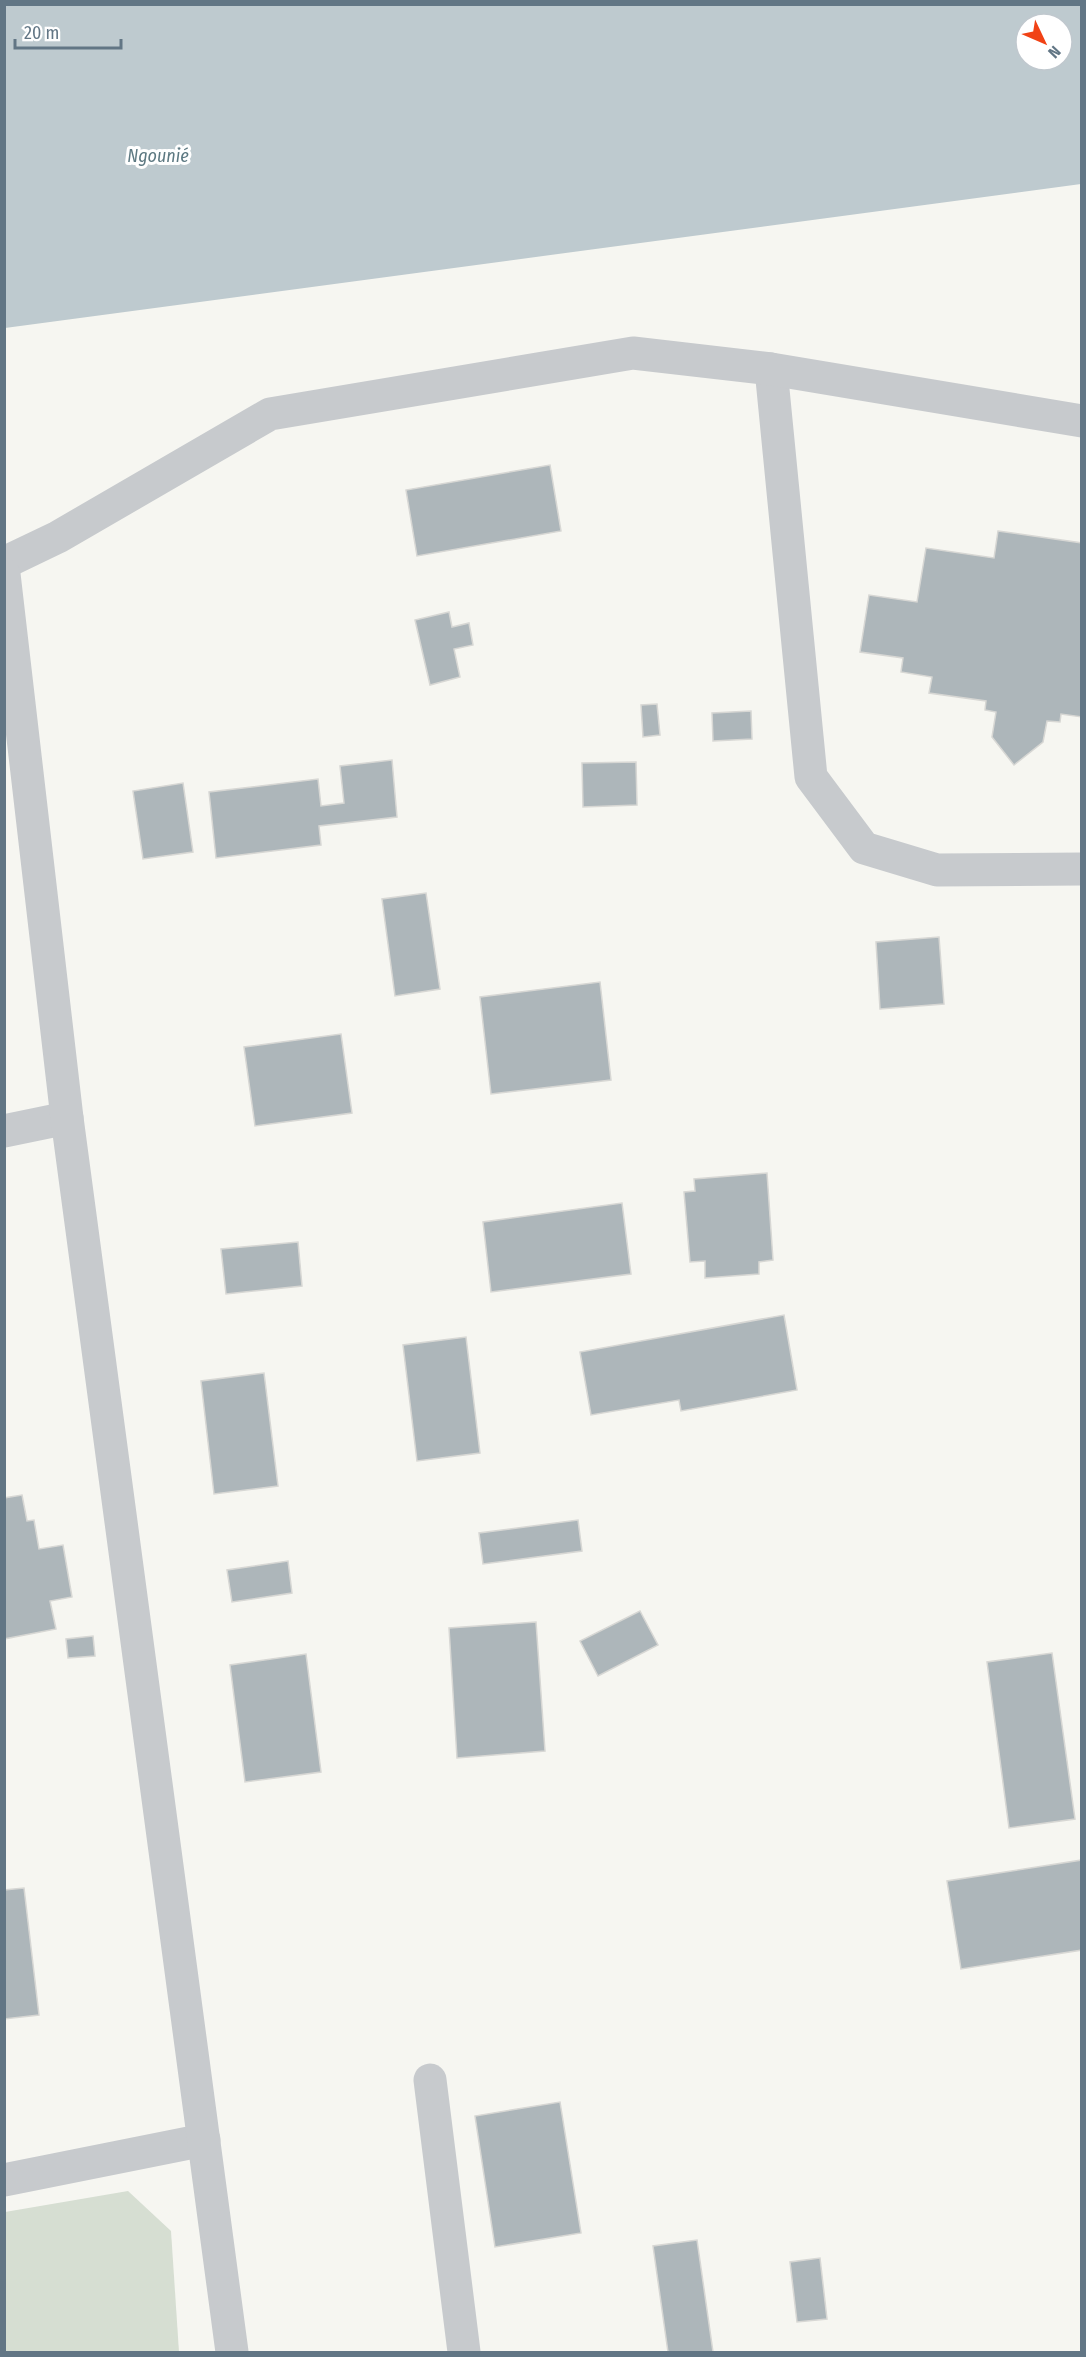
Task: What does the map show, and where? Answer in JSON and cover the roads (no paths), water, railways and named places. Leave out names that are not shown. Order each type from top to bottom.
[{"type":"street","points":[[4,563],[58,537],[270,414],[633,353],[771,369],[1082,421]]},
{"type":"street","points":[[771,369],[811,777],[864,848],[937,870],[1082,869]]},
{"type":"street","points":[[4,574],[67,1118],[232,2352]]},
{"type":"street","points":[[4,1131],[67,1118]]},
{"type":"street","points":[[430,2080],[464,2352]]},
{"type":"street","points":[[4,2180],[204,2140]]},
{"type":"water","name":"Ngounié","points":[[4,5],[1081,5],[1081,184],[5,328]]}]
